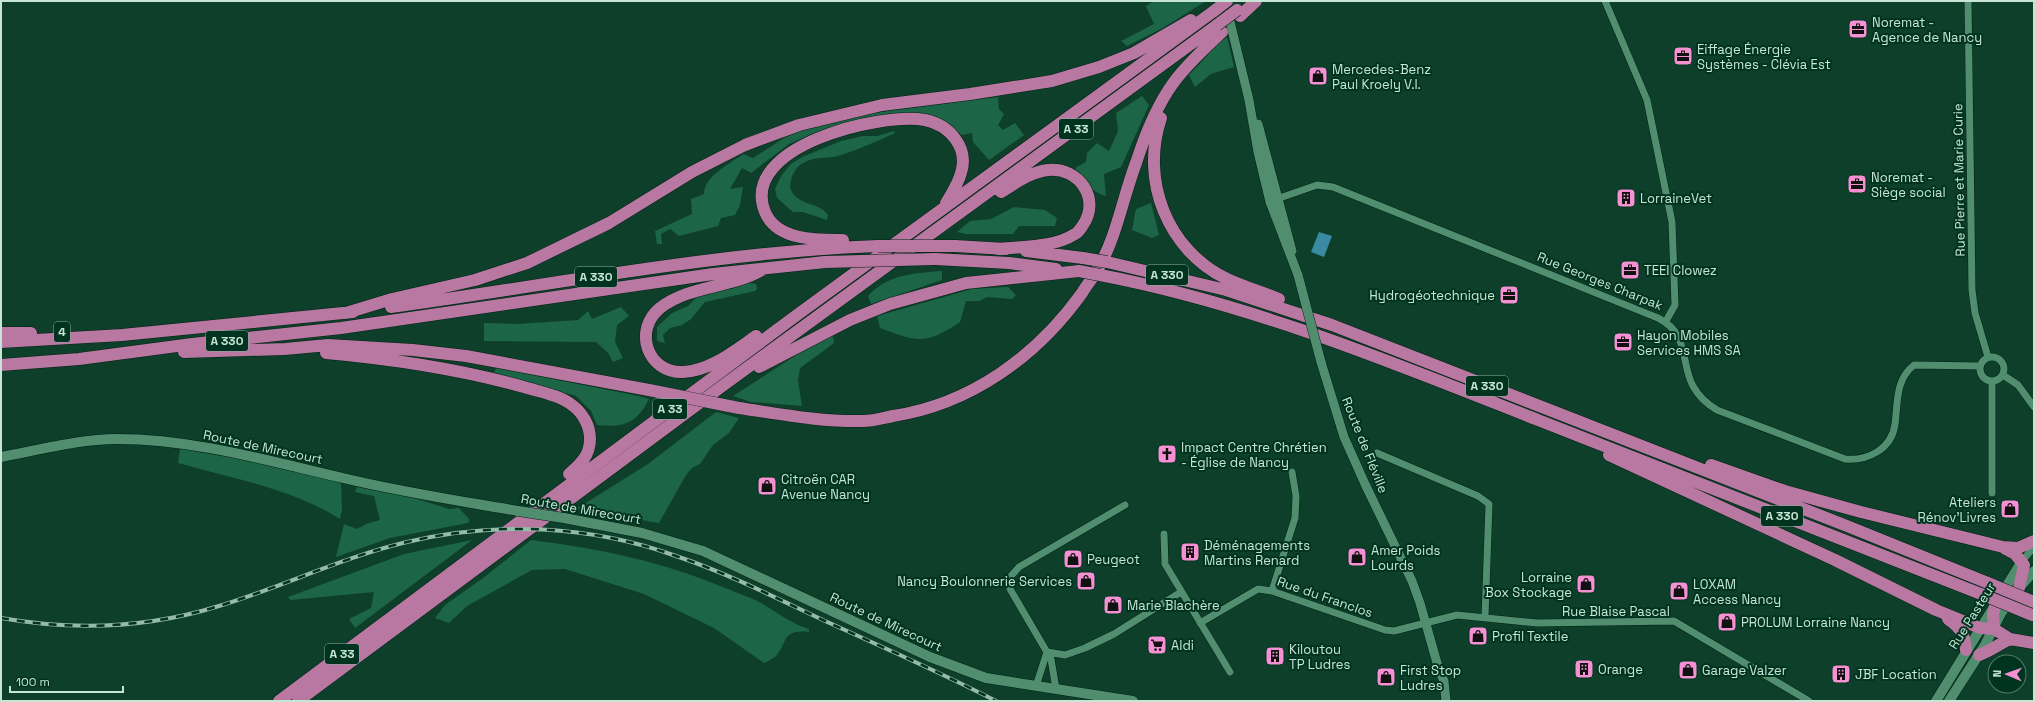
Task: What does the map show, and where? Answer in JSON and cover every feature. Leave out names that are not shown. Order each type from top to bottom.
[{"type":"highway","name":"A 33","points":[[279,701],[801,312],[1215,6],[1226,1]]},
{"type":"highway","name":"A 33","points":[[298,701],[725,384],[933,232],[1220,28],[1239,13],[1250,1]]},
{"type":"highway","points":[[1239,13],[1256,1]]},
{"type":"highway","points":[[346,313],[475,280],[527,262],[609,222],[692,172],[739,149],[799,125],[882,105],[970,94],[1052,81],[1099,67],[1134,53],[1215,6]]},
{"type":"highway","points":[[113,355],[285,349],[328,345],[413,350],[466,356],[739,408],[809,419],[864,421],[917,412],[966,395],[998,375],[1032,350],[1072,307],[1099,268],[1155,114],[1173,83],[1220,28]]},
{"type":"highway","points":[[1173,83],[1157,133],[1153,166],[1159,199],[1172,227],[1196,257],[1215,271],[1227,279],[1281,300],[1301,314]]},
{"type":"highway","points":[[852,243],[805,238],[788,233],[775,225],[766,214],[762,201],[763,185],[771,169],[789,153],[824,137],[886,121],[904,119],[927,121],[939,125],[951,133],[961,150],[962,172],[958,184],[941,210]]},
{"type":"highway","points":[[933,232],[1032,173],[1049,170],[1065,172],[1077,177],[1086,189],[1090,204],[1087,218],[1077,233],[1066,239],[1047,244],[998,249]]},
{"type":"highway","name":"A 330","points":[[1,342],[122,335],[346,313],[712,260],[852,243],[878,246],[955,246],[1083,258],[1107,262],[1226,290],[1301,314],[1620,438],[2034,602]]},
{"type":"highway","name":"A 330","points":[[1,365],[113,355],[341,328],[769,267],[825,262],[935,259],[1008,263],[1100,275],[1175,290],[1269,318],[1352,346],[2033,615]]},
{"type":"highway","points":[[769,267],[749,278],[683,295],[659,309],[650,320],[645,334],[647,350],[652,357],[667,370],[682,372],[701,369],[715,362],[776,324],[801,312]]},
{"type":"highway","points":[[725,384],[850,320],[890,304],[966,283],[1079,272]]},
{"type":"highway","name":"4","points":[[1,334],[86,331],[122,335]]},
{"type":"highway","points":[[285,349],[412,362],[505,382],[557,397],[572,405],[583,416],[590,432],[590,449],[581,464],[550,490],[539,506]]},
{"type":"highway","points":[[1582,438],[1612,457],[1836,560],[1936,610],[1980,628],[1994,629],[2010,639],[2034,644]]},
{"type":"highway","points":[[1620,438],[1664,448],[1793,493],[2003,547],[2018,548],[2034,541]]},
{"type":"highway","points":[[2003,547],[2028,562],[2018,588]]},
{"type":"highway","points":[[1994,629],[1993,614],[1996,603]]},
{"type":"highway","points":[[1936,610],[1958,626],[1963,633],[1966,650]]},
{"type":"highway","points":[[1979,655],[1988,652],[2010,639]]},
{"type":"main road","name":"Route de Mirecourt","points":[[1,457],[104,440],[131,439],[159,442],[215,449],[371,485],[642,533],[703,551],[930,657],[986,678],[1133,701]]},
{"type":"main road","name":"Rue Pasteur","points":[[1936,701],[1996,603],[2028,562]]},
{"type":"main road","name":"Rue Pasteur","points":[[1949,701],[1979,655],[1994,629],[2001,613],[2018,588],[2034,571]]},
{"type":"street","name":"Route de Fléville","points":[[1226,1],[1249,100],[1259,129],[1284,241],[1298,275],[1333,404],[1347,443],[1412,581],[1426,622],[1439,670],[1444,681],[1446,701]]},
{"type":"street","points":[[1605,1],[1647,100],[1672,222],[1675,305],[1666,322]]},
{"type":"street","name":"Rue Pierre et Marie Curie","points":[[1968,1],[1973,295],[1975,313],[1988,357]]},
{"type":"street","name":"Rue Georges Charpak","points":[[1274,200],[1317,185],[1333,187],[1666,322],[1682,344],[1692,385],[1707,403],[1717,410],[1845,459],[1866,458],[1878,452],[1888,442],[1895,424],[1896,400],[1899,388],[1906,371],[1914,365],[1980,366]]},
{"type":"street","points":[[1988,357],[2000,360],[2004,367],[2003,375],[1998,380],[1992,382],[1982,377],[1980,366],[1988,357]]},
{"type":"street","points":[[2003,375],[2018,385],[2034,407]]},
{"type":"street","points":[[1992,382],[1992,493]]},
{"type":"street","points":[[1377,453],[1478,496],[1488,504],[1485,617]]},
{"type":"street","points":[[1272,591],[1295,518],[1296,496],[1292,472]]},
{"type":"street","points":[[1056,689],[1053,666],[1047,652],[1010,589],[1012,576],[1019,568],[1125,505]]},
{"type":"street","points":[[1164,534],[1165,564],[1230,672]]},
{"type":"street","name":"Rue Pasteur","points":[[2028,562],[2034,547]]},
{"type":"street","name":"Rue du Franclos","points":[[1200,623],[1258,589],[1272,591],[1385,630],[1394,631],[1426,622]]},
{"type":"street","points":[[1047,652],[1065,655],[1086,648],[1100,639],[1114,634],[1182,592]]},
{"type":"street","name":"Rue Blaise Pascal","points":[[1426,622],[1457,615],[1537,624],[1674,621],[1809,701]]},
{"type":"street","points":[[1036,686],[1047,652]]},
{"type":"street","name":"Route de Fléville","points":[[1439,670],[1440,701]]},
{"type":"green space","points":[[1154,1],[1206,1],[1163,28],[1127,46],[1121,41],[1154,24],[1146,6]]},
{"type":"green space","points":[[1227,37],[1234,67],[1211,74],[1195,87],[1189,75],[1218,44]]},
{"type":"green space","points":[[1142,96],[1149,105],[1121,167],[1104,174],[1106,196],[1100,194],[1091,189],[1081,178],[1075,168],[1086,162],[1087,153],[1097,143],[1109,151],[1118,131],[1116,113]]},
{"type":"green space","points":[[998,97],[999,109],[1004,114],[998,125],[1003,130],[1015,123],[1024,135],[989,160],[973,142],[972,133],[962,135],[940,119],[924,114],[907,113],[849,123],[817,132],[789,144],[751,173],[742,168],[730,189],[743,187],[740,205],[735,215],[721,218],[718,226],[679,236],[670,229],[661,234],[662,244],[657,244],[655,231],[692,214],[691,199],[704,194],[708,182],[713,176],[743,154],[753,158],[784,138],[818,124],[858,115]]},
{"type":"green space","points":[[894,131],[895,133],[845,154],[809,160],[800,165],[796,170],[790,183],[791,190],[794,195],[804,202],[824,211],[828,215],[827,220],[803,212],[793,212],[777,198],[775,189],[781,176],[791,164],[802,157],[841,141],[863,136],[877,136]]},
{"type":"green space","points":[[1151,203],[1159,235],[1152,238],[1132,230],[1136,209]]},
{"type":"green space","points":[[1014,207],[1045,210],[1057,218],[1055,226],[1019,226],[1013,234],[966,234],[957,232],[970,221],[991,219]]},
{"type":"green space","points":[[942,271],[942,280],[871,304],[868,296],[884,283],[902,276]]},
{"type":"green space","points":[[748,283],[756,284],[757,289],[755,291],[705,302],[691,319],[682,325],[670,328],[663,335],[665,343],[657,341],[657,327],[672,313],[688,306],[697,297]]},
{"type":"green space","points":[[1008,287],[1016,295],[1012,299],[987,297],[979,301],[966,301],[960,322],[930,338],[921,339],[903,336],[880,328],[877,316],[972,289]]},
{"type":"green space","points":[[621,307],[629,316],[617,325],[615,342],[623,358],[613,362],[608,353],[596,342],[484,341],[484,323],[517,324],[578,320],[588,311],[592,319]]},
{"type":"green space","points":[[833,336],[834,343],[800,368],[798,380],[802,406],[751,402],[733,396],[807,348]]},
{"type":"green space","points":[[496,368],[649,399],[640,414],[629,422],[615,426],[597,425],[591,411],[576,396],[494,373]]},
{"type":"green space","points":[[716,412],[739,418],[729,433],[713,445],[700,464],[692,468],[686,475],[659,523],[576,509],[648,464]]},
{"type":"green space","points":[[180,449],[240,459],[341,483],[342,509],[340,519],[302,499],[262,485],[178,463]]},
{"type":"green space","points":[[357,487],[414,498],[449,509],[459,508],[470,520],[468,523],[390,538],[336,557],[344,524],[357,529],[366,524],[380,520],[374,496],[355,492]]},
{"type":"green space","points":[[472,540],[355,628],[349,619],[371,608],[374,592],[290,600],[288,597],[404,554]]},
{"type":"green space","points":[[531,540],[631,557],[679,571],[753,599],[790,621],[809,629],[809,632],[800,632],[789,635],[776,656],[764,663],[714,628],[644,594],[565,569],[532,570],[467,606],[449,623],[435,618],[445,605],[483,578]]},
{"type":"water","points":[[1319,232],[1332,236],[1324,257],[1311,252]]},
{"type":"railway","points":[[1,618],[56,625],[83,626],[138,623],[165,619],[219,606],[359,556],[407,542],[441,535],[474,531],[509,529],[577,532],[643,546],[714,570],[996,701]]},
{"type":"place","name":"Noremat - Agence de Nancy","points":[[1858,29]]},
{"type":"place","name":"Eiffage Énergie Systèmes - Clévia Est","points":[[1683,56]]},
{"type":"place","name":"Mercedes-Benz Paul Kroely V.I.","points":[[1318,76]]},
{"type":"place","name":"Noremat - Siège social","points":[[1857,184]]},
{"type":"place","name":"LorraineVet","points":[[1626,198]]},
{"type":"place","name":"TEEI Clowez","points":[[1630,270]]},
{"type":"place","name":"Hydrogéotechnique","points":[[1509,295]]},
{"type":"place","name":"Hayon Mobiles Services HMS SA","points":[[1623,342]]},
{"type":"place","name":"Impact Centre Chrétien - Église de Nancy","points":[[1167,454]]},
{"type":"place","name":"Citroën CAR Avenue Nancy","points":[[767,486]]},
{"type":"place","name":"Ateliers Rénov'Livres","points":[[2010,509]]},
{"type":"place","name":"Déménagements Martins Renard","points":[[1190,552]]},
{"type":"place","name":"Amer Poids Lourds","points":[[1357,557]]},
{"type":"place","name":"Peugeot","points":[[1073,559]]},
{"type":"place","name":"Nancy Boulonnerie Services","points":[[1086,581]]},
{"type":"place","name":"Lorraine Box Stockage","points":[[1586,584]]},
{"type":"place","name":"LOXAM Access Nancy","points":[[1679,591]]},
{"type":"place","name":"Marie Blachère","points":[[1113,605]]},
{"type":"place","name":"PROLUM Lorraine Nancy","points":[[1727,622]]},
{"type":"place","name":"Profil Textile","points":[[1478,636]]},
{"type":"place","name":"Aldi","points":[[1157,645]]},
{"type":"place","name":"Kiloutou TP Ludres","points":[[1275,656]]},
{"type":"place","name":"Orange","points":[[1584,669]]},
{"type":"place","name":"Garage Valzer","points":[[1688,670]]},
{"type":"place","name":"JBF Location","points":[[1841,674]]},
{"type":"place","name":"First Stop Ludres","points":[[1386,677]]}]
